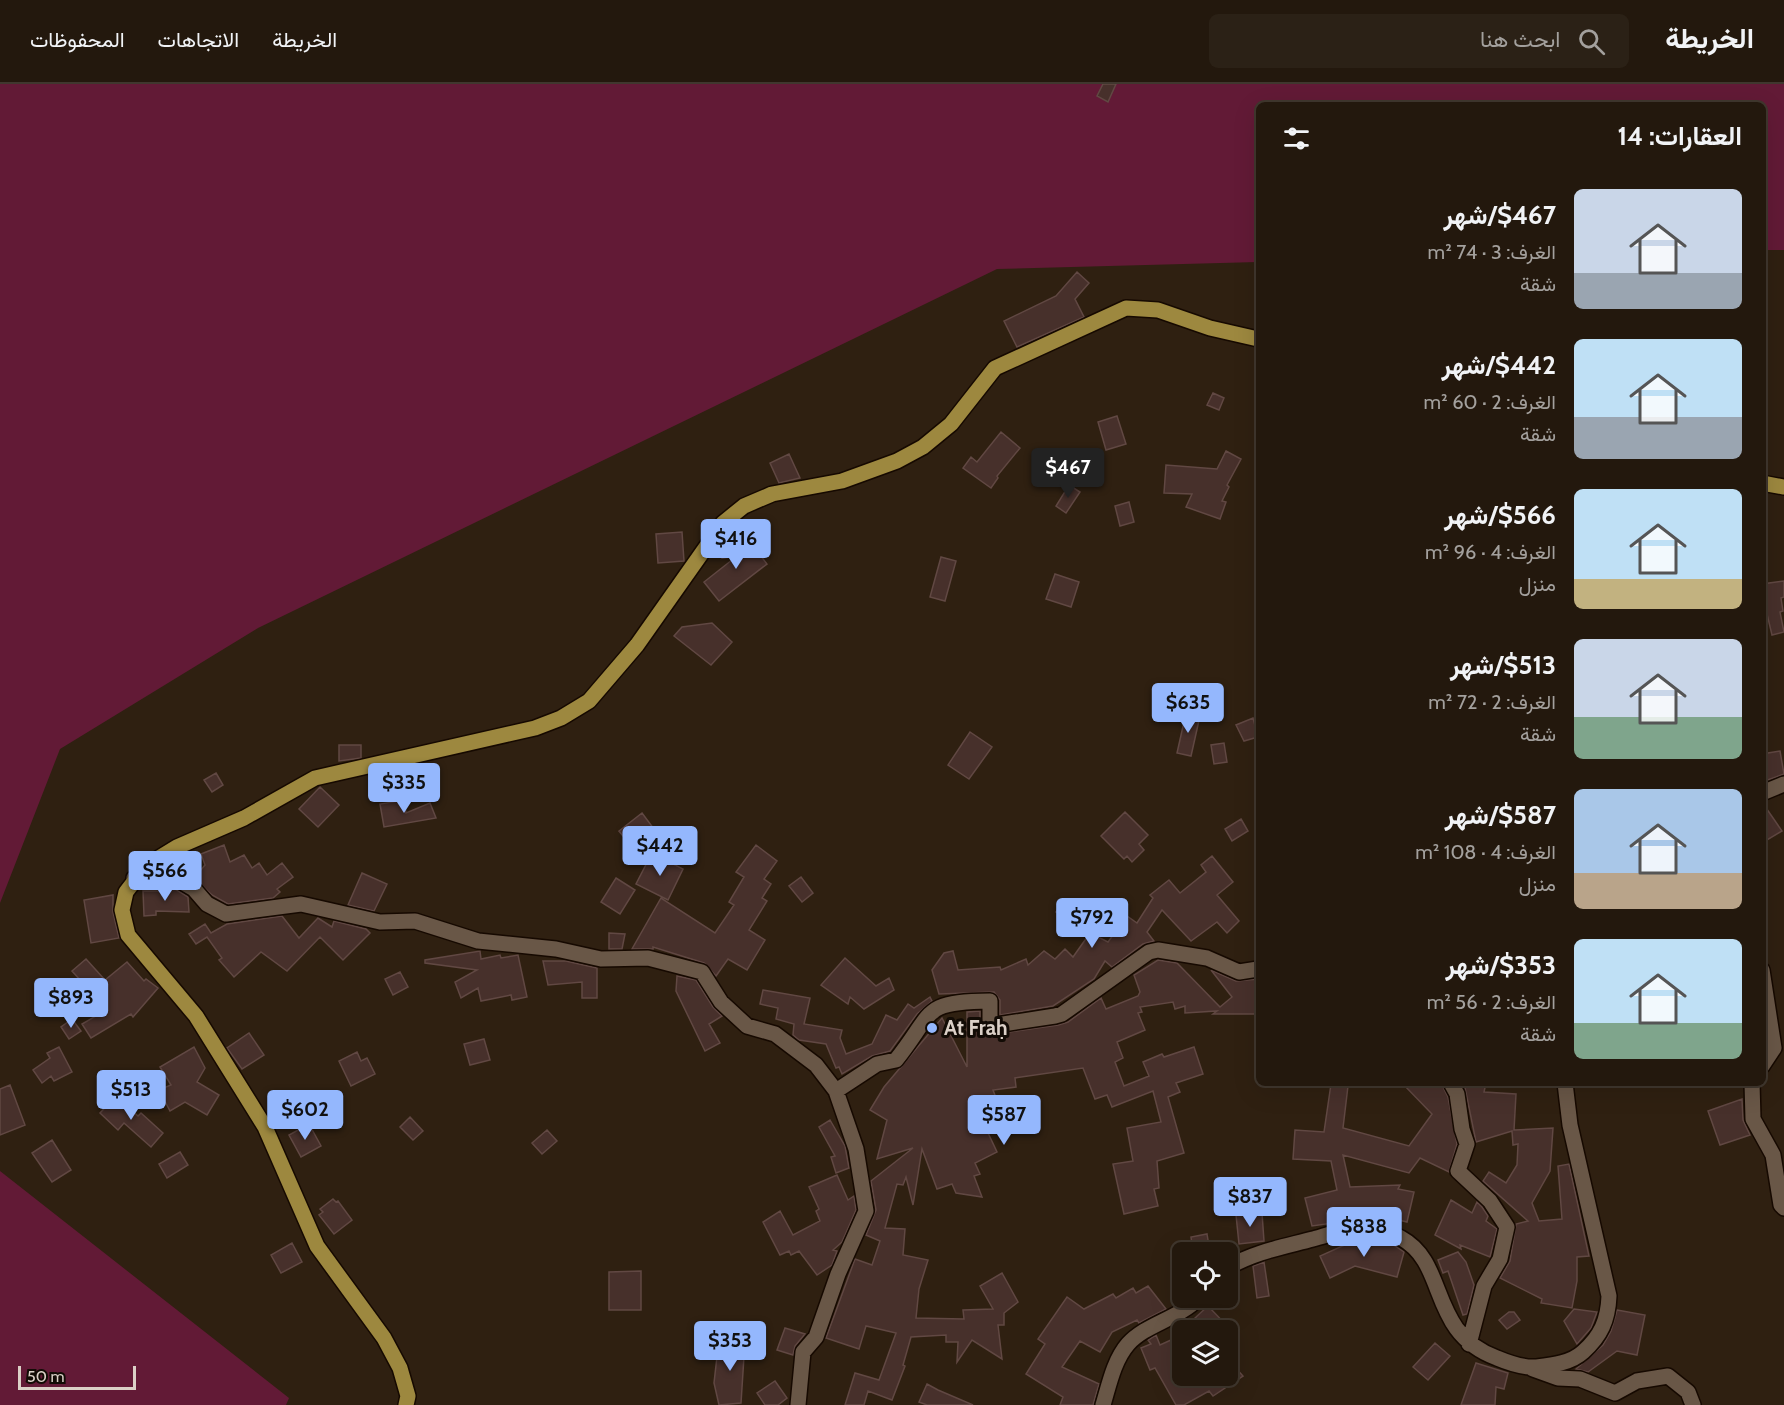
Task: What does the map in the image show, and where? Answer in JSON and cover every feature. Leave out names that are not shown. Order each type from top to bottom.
[{"type":"main road","points":[[406,1405],[408,1396],[400,1368],[384,1338],[317,1246],[265,1127],[196,1016],[128,935],[122,910],[126,892],[134,878],[146,866],[177,847],[244,818],[315,778],[514,733],[561,718],[589,701],[638,645],[702,549],[723,523],[744,506],[772,494],[842,481],[897,461],[923,447],[951,424],[988,375],[1009,361],[1126,308],[1158,310],[1256,338]]},
{"type":"main road","points":[[1766,484],[1784,487]]},
{"type":"street","points":[[1766,791],[1784,784]]},
{"type":"street","points":[[134,878],[162,873],[175,878],[194,889],[207,904],[226,914],[300,904],[380,921],[416,921],[478,941],[556,949],[601,959],[648,958],[675,963],[702,972],[721,1002],[747,1026],[775,1034],[798,1049],[816,1065],[836,1091],[856,1149],[866,1211],[838,1274],[816,1336],[803,1352],[798,1405]]},
{"type":"street","points":[[836,1091],[877,1064],[896,1060],[925,1017],[938,1006],[956,1002],[990,1001],[990,1026],[1055,1016],[1062,1014],[1149,952],[1158,950],[1207,958],[1239,972],[1256,969]]},
{"type":"street","points":[[1766,996],[1774,1048],[1766,1060]]},
{"type":"street","points":[[1453,1086],[1458,1094],[1462,1129],[1467,1144],[1458,1171],[1490,1201],[1507,1227],[1500,1259],[1484,1286],[1469,1344]]},
{"type":"street","points":[[1528,1367],[1560,1364],[1582,1354],[1600,1334],[1608,1315],[1609,1296],[1575,1146],[1565,1086]]},
{"type":"street","points":[[1752,1086],[1753,1119],[1773,1155],[1781,1204],[1784,1208]]},
{"type":"street","points":[[1238,1262],[1248,1256],[1353,1229],[1377,1229],[1402,1238],[1421,1254],[1451,1323],[1469,1344],[1480,1352],[1558,1378],[1580,1379],[1615,1393],[1636,1381],[1668,1376],[1688,1392],[1693,1405]]},
{"type":"street","points":[[1103,1405],[1118,1360],[1128,1344],[1143,1332],[1172,1318],[1185,1308]]},
{"type":"shaded area","points":[[0,84],[1784,84],[1784,250],[1766,250],[1766,102],[1256,102],[1256,262],[997,269],[258,628],[60,749],[0,903]]},
{"type":"shaded area","points":[[0,1171],[289,1398],[286,1405],[0,1405]]},
{"type":"building","points":[[1103,84],[1116,84],[1108,102],[1097,96]]},
{"type":"building","points":[[1077,272],[1089,283],[1075,299],[1084,317],[1017,347],[1004,321],[1056,296]]},
{"type":"building","points":[[1213,393],[1224,398],[1219,410],[1207,405]]},
{"type":"building","points":[[1117,416],[1126,444],[1106,450],[1098,422]]},
{"type":"building","points":[[1001,432],[1020,448],[997,476],[991,488],[963,468],[971,457],[977,462]]},
{"type":"building","points":[[1065,451],[1078,477],[1063,484],[1050,458]]},
{"type":"building","points":[[1226,451],[1241,459],[1227,485],[1229,487],[1222,501],[1226,502],[1220,519],[1186,507],[1192,494],[1164,493],[1166,465],[1217,469]]},
{"type":"building","points":[[789,454],[800,478],[779,483],[770,463]]},
{"type":"building","points":[[1069,485],[1080,492],[1066,513],[1056,506]]},
{"type":"building","points":[[1129,502],[1134,522],[1120,526],[1115,506]]},
{"type":"building","points":[[682,532],[684,561],[658,563],[656,534]]},
{"type":"building","points":[[748,539],[767,564],[719,601],[704,582],[737,556],[723,558]]},
{"type":"building","points":[[941,557],[956,561],[945,601],[930,597]]},
{"type":"building","points":[[1055,574],[1079,582],[1071,607],[1046,599]]},
{"type":"building","points":[[1784,581],[1784,597],[1781,598],[1783,611],[1780,612],[1784,632],[1772,635],[1766,614],[1766,583]]},
{"type":"building","points":[[712,623],[732,642],[711,665],[674,636],[682,627]]},
{"type":"building","points":[[1186,713],[1200,716],[1191,756],[1177,753]]},
{"type":"building","points":[[1253,718],[1256,738],[1244,741],[1236,725]]},
{"type":"building","points":[[970,732],[992,747],[969,779],[948,765]]},
{"type":"building","points":[[1224,743],[1227,762],[1214,764],[1211,745]]},
{"type":"building","points":[[339,745],[361,745],[361,758],[339,761]]},
{"type":"building","points":[[1780,751],[1784,774],[1766,781],[1766,753]]},
{"type":"building","points":[[216,773],[223,785],[212,792],[204,780]]},
{"type":"building","points":[[320,787],[339,805],[318,827],[299,809]]},
{"type":"building","points":[[404,800],[406,813],[430,803],[436,818],[384,827],[380,804]]},
{"type":"building","points":[[1766,808],[1782,831],[1766,841]]},
{"type":"building","points":[[1125,812],[1148,835],[1139,844],[1144,850],[1132,862],[1127,856],[1124,859],[1101,836]]},
{"type":"building","points":[[642,813],[654,829],[631,846],[619,831]]},
{"type":"building","points":[[1241,819],[1248,831],[1232,841],[1225,829]]},
{"type":"building","points":[[224,845],[230,862],[244,855],[252,868],[259,863],[267,875],[282,863],[293,877],[277,889],[280,892],[273,898],[228,904],[212,895],[194,878],[205,865],[201,854]]},
{"type":"building","points":[[756,845],[777,861],[764,879],[771,884],[762,898],[767,901],[749,930],[765,940],[747,970],[728,959],[716,976],[704,963],[653,947],[653,949],[632,949],[661,898],[715,933],[734,905],[729,902],[744,877],[736,872]]},
{"type":"building","points":[[652,853],[683,869],[668,900],[636,884]]},
{"type":"building","points":[[1212,856],[1233,882],[1217,895],[1239,921],[1227,933],[1217,922],[1191,941],[1162,910],[1147,932],[1154,941],[1143,944],[1112,967],[1105,961],[1094,979],[1053,1006],[1000,1015],[1000,1000],[994,992],[939,994],[932,970],[944,953],[953,951],[958,970],[1000,967],[1001,970],[1026,959],[1028,965],[1044,951],[1055,959],[1065,949],[1073,957],[1090,933],[1108,942],[1127,916],[1137,923],[1153,898],[1150,895],[1169,880],[1180,893],[1206,872],[1201,865]]},
{"type":"building","points":[[362,873],[387,884],[374,911],[348,905]]},
{"type":"building","points":[[801,877],[813,893],[802,902],[789,886]]},
{"type":"building","points":[[616,878],[635,890],[620,914],[601,902]]},
{"type":"building","points":[[165,887],[172,887],[188,897],[189,912],[156,911],[156,915],[144,916],[143,891],[165,891]]},
{"type":"building","points":[[113,895],[113,912],[119,938],[91,943],[84,900]]},
{"type":"building","points":[[1063,901],[1076,909],[1070,920],[1056,912]]},
{"type":"building","points":[[282,916],[299,938],[318,918],[332,927],[334,921],[366,929],[370,933],[343,960],[320,937],[287,971],[261,952],[234,977],[219,960],[222,958],[207,937],[196,944],[189,934],[205,924],[211,933],[227,924]]},
{"type":"building","points":[[609,933],[625,934],[622,949],[609,949]]},
{"type":"building","points":[[480,951],[481,959],[500,955],[501,958],[518,955],[527,997],[512,1000],[511,995],[481,1001],[478,988],[461,998],[455,982],[477,970],[425,963],[425,960]]},
{"type":"building","points":[[845,958],[876,986],[889,978],[894,990],[864,1009],[850,997],[848,1004],[821,985]]},
{"type":"building","points":[[86,959],[105,980],[127,962],[144,981],[146,979],[158,988],[133,1017],[131,1014],[91,1038],[82,1024],[101,1013],[86,997],[91,992],[72,971]]},
{"type":"building","points":[[1158,960],[1177,963],[1220,1007],[1232,997],[1211,970],[1236,981],[1256,979],[1256,1014],[1213,1014],[1217,1011],[1185,1013],[1185,1006],[1175,1009],[1173,1002],[1140,1007],[1142,1012],[1138,1013],[1145,1030],[1117,1042],[1123,1058],[1115,1062],[1124,1086],[1149,1076],[1143,1062],[1162,1054],[1164,1057],[1194,1047],[1203,1074],[1176,1083],[1180,1092],[1168,1097],[1184,1153],[1157,1161],[1159,1188],[1154,1189],[1158,1206],[1124,1214],[1113,1164],[1133,1161],[1127,1128],[1161,1122],[1153,1091],[1112,1107],[1107,1095],[1095,1099],[1083,1068],[1015,1078],[1016,1087],[993,1090],[1000,1108],[980,1116],[997,1152],[975,1163],[980,1174],[974,1176],[982,1197],[956,1193],[952,1184],[937,1189],[922,1149],[913,1205],[906,1177],[903,1185],[897,1184],[885,1228],[905,1229],[903,1255],[928,1260],[919,1289],[916,1318],[964,1319],[963,1310],[993,1309],[980,1286],[1002,1273],[1018,1302],[1004,1313],[1004,1325],[998,1325],[1002,1359],[972,1340],[957,1362],[958,1342],[946,1342],[946,1335],[911,1337],[903,1365],[905,1366],[892,1400],[868,1391],[864,1405],[845,1405],[855,1373],[879,1380],[896,1333],[866,1326],[859,1349],[826,1338],[855,1259],[872,1265],[880,1241],[866,1235],[876,1210],[871,1181],[913,1148],[877,1159],[887,1120],[870,1110],[884,1087],[942,1018],[967,1067],[967,1012],[980,1011],[980,1027],[987,1035],[1058,1025],[1068,1022],[1101,998],[1106,1009],[1138,996],[1140,992],[1134,975]]},
{"type":"building","points":[[543,961],[566,961],[597,968],[597,998],[582,998],[582,982],[548,985]]},
{"type":"building","points":[[400,972],[408,987],[393,995],[385,979]]},
{"type":"building","points":[[677,976],[696,980],[713,1007],[722,1016],[709,1024],[720,1043],[705,1051],[676,991]]},
{"type":"building","points":[[763,990],[810,998],[804,1024],[842,1030],[840,1038],[846,1054],[872,1044],[886,1015],[897,1020],[908,1004],[914,1008],[930,997],[932,1001],[917,1014],[890,1051],[872,1056],[842,1074],[839,1067],[836,1068],[826,1044],[799,1040],[793,1035],[794,1024],[776,1019],[778,1008],[760,1004]]},
{"type":"building","points":[[72,1019],[81,1031],[69,1039],[61,1027]]},
{"type":"building","points":[[249,1033],[264,1055],[242,1069],[227,1048]]},
{"type":"building","points":[[484,1039],[490,1060],[470,1065],[464,1044]]},
{"type":"building","points":[[59,1047],[72,1072],[54,1081],[51,1076],[42,1083],[33,1070],[50,1058],[47,1053]]},
{"type":"building","points":[[194,1047],[205,1068],[197,1082],[219,1095],[207,1115],[185,1102],[170,1111],[159,1090],[171,1085],[160,1067]]},
{"type":"building","points":[[357,1052],[361,1061],[367,1058],[375,1074],[351,1086],[339,1061]]},
{"type":"building","points":[[10,1085],[25,1125],[0,1135],[0,1089]]},
{"type":"building","points":[[1331,1086],[1348,1086],[1343,1128],[1409,1146],[1432,1114],[1405,1086],[1442,1086],[1448,1097],[1457,1144],[1449,1172],[1420,1158],[1409,1173],[1343,1155],[1350,1187],[1400,1185],[1398,1189],[1414,1192],[1407,1222],[1391,1218],[1390,1215],[1312,1226],[1305,1198],[1337,1190],[1331,1161],[1293,1159],[1295,1130],[1324,1132]]},
{"type":"building","points":[[1465,1086],[1485,1086],[1484,1092],[1516,1094],[1514,1130],[1553,1128],[1550,1171],[1532,1203],[1539,1221],[1562,1219],[1558,1166],[1569,1164],[1589,1256],[1577,1257],[1577,1281],[1572,1308],[1541,1303],[1542,1299],[1500,1278],[1510,1261],[1516,1224],[1528,1221],[1483,1181],[1489,1172],[1506,1183],[1517,1165],[1518,1144],[1513,1145],[1512,1131],[1476,1142]]},
{"type":"building","points":[[116,1096],[138,1116],[141,1113],[163,1133],[151,1147],[124,1123],[118,1130],[100,1113]]},
{"type":"building","points":[[1742,1099],[1743,1120],[1750,1135],[1720,1145],[1708,1111]]},
{"type":"building","points":[[410,1117],[423,1131],[413,1140],[400,1127]]},
{"type":"building","points":[[830,1120],[845,1146],[849,1168],[836,1173],[831,1157],[835,1156],[819,1127]]},
{"type":"building","points":[[309,1124],[321,1146],[301,1157],[289,1135]]},
{"type":"building","points":[[547,1130],[557,1141],[542,1154],[532,1143]]},
{"type":"building","points":[[52,1140],[71,1170],[52,1182],[32,1153]]},
{"type":"building","points":[[180,1152],[188,1165],[167,1178],[159,1164]]},
{"type":"building","points":[[837,1175],[848,1200],[854,1196],[856,1210],[842,1242],[833,1250],[837,1251],[832,1265],[817,1275],[799,1251],[791,1255],[789,1251],[780,1255],[763,1222],[780,1211],[793,1235],[820,1221],[816,1211],[819,1209],[809,1187]]},
{"type":"building","points":[[333,1199],[338,1201],[352,1220],[334,1234],[319,1215],[323,1212],[320,1209]]},
{"type":"building","points":[[1451,1200],[1472,1213],[1477,1202],[1482,1207],[1488,1216],[1486,1221],[1497,1229],[1490,1257],[1460,1245],[1461,1249],[1435,1235]]},
{"type":"building","points":[[1262,1213],[1264,1241],[1239,1244],[1236,1215]]},
{"type":"building","points":[[1207,1234],[1208,1242],[1192,1242],[1191,1237]]},
{"type":"building","points":[[1360,1238],[1392,1244],[1404,1252],[1397,1277],[1355,1266],[1330,1278],[1320,1256]]},
{"type":"building","points":[[292,1243],[302,1262],[281,1273],[271,1255]]},
{"type":"building","points":[[1458,1252],[1466,1262],[1474,1285],[1467,1314],[1463,1315],[1448,1271],[1443,1273],[1438,1260]]},
{"type":"building","points":[[1264,1262],[1269,1296],[1257,1298],[1253,1266]]},
{"type":"building","points":[[641,1271],[641,1310],[609,1310],[609,1272]]},
{"type":"building","points":[[1148,1286],[1166,1309],[1139,1323],[1137,1320],[1112,1332],[1100,1352],[1080,1341],[1062,1367],[1099,1384],[1093,1405],[1060,1405],[1063,1397],[1026,1374],[1045,1344],[1038,1339],[1067,1297],[1084,1309],[1113,1294],[1116,1298],[1133,1288],[1136,1293]]},
{"type":"building","points":[[1206,1308],[1210,1308],[1221,1320],[1193,1320]]},
{"type":"building","points":[[1574,1309],[1597,1312],[1591,1328],[1577,1344],[1564,1321]]},
{"type":"building","points":[[1617,1310],[1645,1315],[1637,1355],[1617,1351],[1588,1372],[1576,1369],[1603,1345],[1611,1331]]},
{"type":"building","points":[[1509,1312],[1514,1312],[1520,1320],[1507,1329],[1499,1320]]},
{"type":"building","points":[[785,1328],[805,1334],[795,1346],[793,1355],[777,1350]]},
{"type":"building","points":[[1156,1335],[1160,1345],[1172,1340],[1172,1386],[1228,1386],[1213,1396],[1209,1391],[1184,1405],[1176,1405],[1155,1368],[1150,1370],[1141,1348],[1151,1344],[1148,1340]]},
{"type":"building","points":[[719,1339],[745,1341],[741,1403],[719,1405],[714,1383]]},
{"type":"building","points":[[1435,1343],[1450,1356],[1428,1380],[1413,1367]]},
{"type":"building","points":[[1476,1363],[1508,1373],[1504,1389],[1496,1387],[1495,1405],[1461,1405]]},
{"type":"building","points":[[775,1381],[787,1398],[778,1405],[765,1405],[757,1393]]},
{"type":"building","points":[[927,1384],[973,1405],[927,1405],[919,1402]]},
{"type":"place","name":"At Fraḥ","points":[[932,1028]]}]
